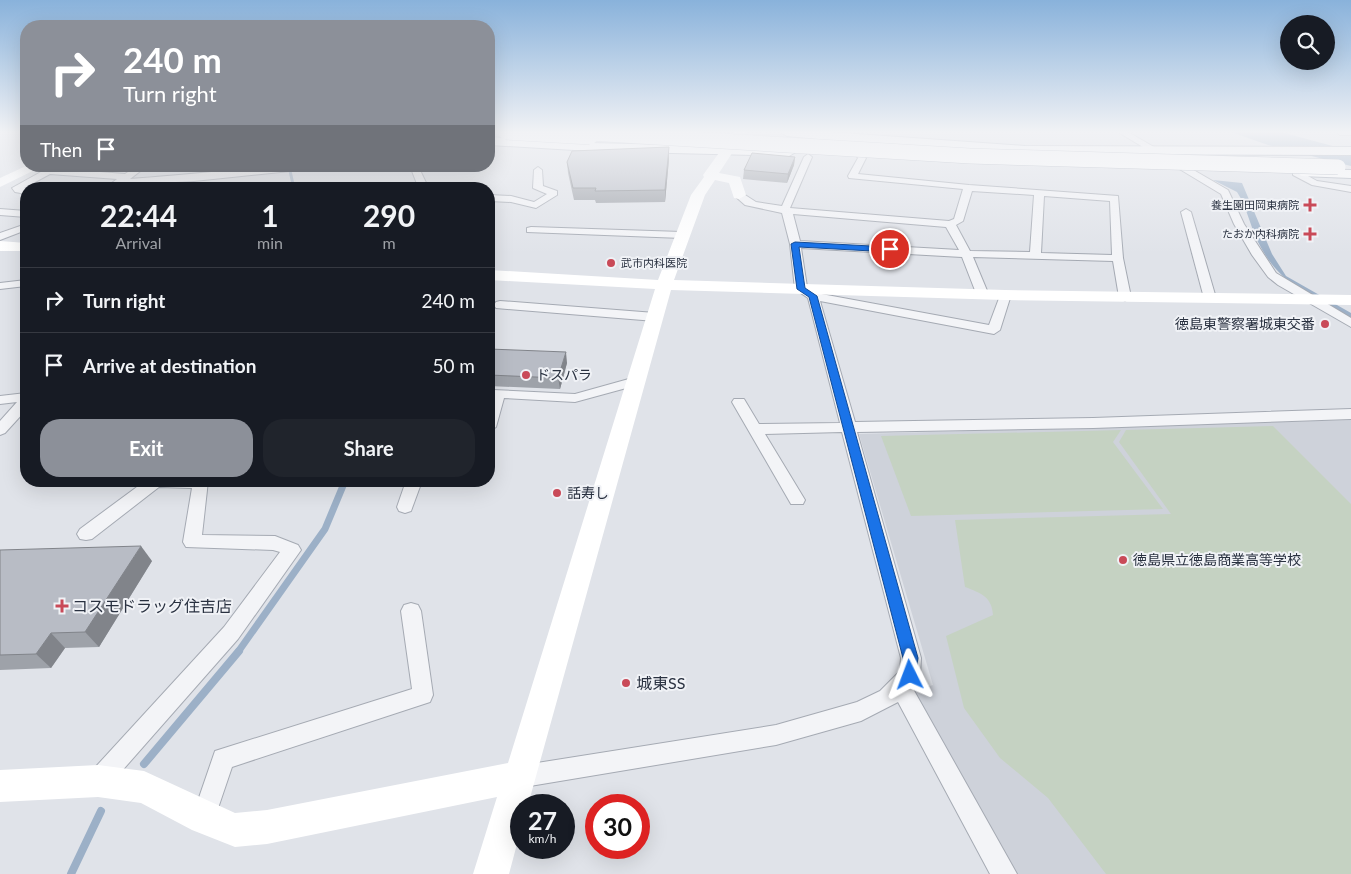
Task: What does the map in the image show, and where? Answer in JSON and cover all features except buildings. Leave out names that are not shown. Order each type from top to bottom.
[{"type":"main road","points":[[1292,173],[1300,173]]},
{"type":"street","points":[[0,183],[22,173]]},
{"type":"street","points":[[77,173],[123,179],[203,173]]},
{"type":"street","points":[[118,182],[133,173]]},
{"type":"street","points":[[495,198],[511,199],[536,205],[554,193],[538,188],[538,173]]},
{"type":"street","points":[[0,786],[98,781],[144,787],[204,818],[235,830],[267,827],[518,777],[776,735],[861,711],[887,698],[910,675],[911,658],[848,428],[807,292],[786,210],[801,173]]},
{"type":"street","points":[[854,173],[852,176],[968,188],[1115,198],[1118,258],[1125,297]]},
{"type":"street","points":[[1190,173],[1225,192],[1239,224],[1272,275],[1317,299],[1351,323]]},
{"type":"street","points":[[1296,173],[1316,183],[1351,189]]},
{"type":"street","points":[[491,874],[664,285],[698,195],[709,175],[734,180],[739,195],[745,201],[753,204],[786,210],[950,224],[958,222],[968,188]]},
{"type":"street","points":[[1035,256],[1039,193]]},
{"type":"street","points":[[0,212],[20,214]]},
{"type":"street","points":[[1186,212],[1210,298]]},
{"type":"street","points":[[950,224],[966,254],[982,293]]},
{"type":"street","points":[[0,237],[20,229]]},
{"type":"street","points":[[531,230],[682,235]]},
{"type":"street","points":[[795,244],[966,254],[1118,258]]},
{"type":"street","points":[[0,246],[20,247]]},
{"type":"street","points":[[495,275],[807,292],[982,293],[1351,300]]},
{"type":"street","points":[[0,286],[20,284]]},
{"type":"street","points":[[807,292],[994,330],[1005,294]]},
{"type":"street","points":[[500,305],[655,316]]},
{"type":"street","points":[[495,393],[575,398],[636,381]]},
{"type":"street","points":[[0,400],[20,398]]},
{"type":"street","points":[[739,402],[797,500]]},
{"type":"street","points":[[0,430],[20,408]]},
{"type":"street","points":[[755,429],[1351,414]]},
{"type":"street","points":[[86,534],[148,487]]},
{"type":"street","points":[[98,781],[231,633],[292,550],[275,543],[192,542],[200,487]]},
{"type":"street","points":[[405,507],[412,487]]},
{"type":"street","points":[[204,818],[223,759],[423,695],[411,611]]},
{"type":"street","points":[[900,686],[1004,874]]},
{"type":"shaded area","name":"徳島県立徳島商業高等学校","points":[[1351,420],[1351,874],[1016,874],[913,691],[933,685],[859,434]]},
{"type":"green space","name":"徳島県立徳島商業高等学校","points":[[1273,426],[1351,504],[1351,874],[1106,874],[1048,798],[1000,758],[964,708],[946,636],[993,615],[990,604],[985,596],[965,587],[955,520],[1171,514],[1119,442],[1126,430]]},
{"type":"green space","points":[[1121,430],[1113,442],[1163,509],[911,516],[881,436]]},
{"type":"water","points":[[1213,180],[1242,183],[1272,254],[1286,276],[1351,313],[1351,318],[1297,288],[1276,269],[1258,242],[1237,192]]},
{"type":"waterway","points":[[290,173],[292,182]]},
{"type":"waterway","points":[[238,652],[325,529],[342,487]]},
{"type":"waterway","points":[[144,764],[239,651]]},
{"type":"waterway","points":[[71,874],[101,811]]},
{"type":"place","name":"養生園田岡東病院","points":[[1310,205]]},
{"type":"place","name":"たおか内科病院","points":[[1310,234]]},
{"type":"place","name":"武市内科医院","points":[[611,263]]},
{"type":"place","name":"徳島東警察署城東交番","points":[[1325,324]]},
{"type":"place","name":"ドスパラ","points":[[526,375]]},
{"type":"place","name":"話寿し","points":[[557,493]]},
{"type":"place","name":"徳島県立徳島商業高等学校","points":[[1123,560]]},
{"type":"place","name":"コスモドラッグ住吉店","points":[[62,606]]},
{"type":"place","name":"城東SS","points":[[626,683]]},
{"type":"route","points":[[890,249],[795,244],[801,289],[813,296],[911,658],[910,675]]}]
